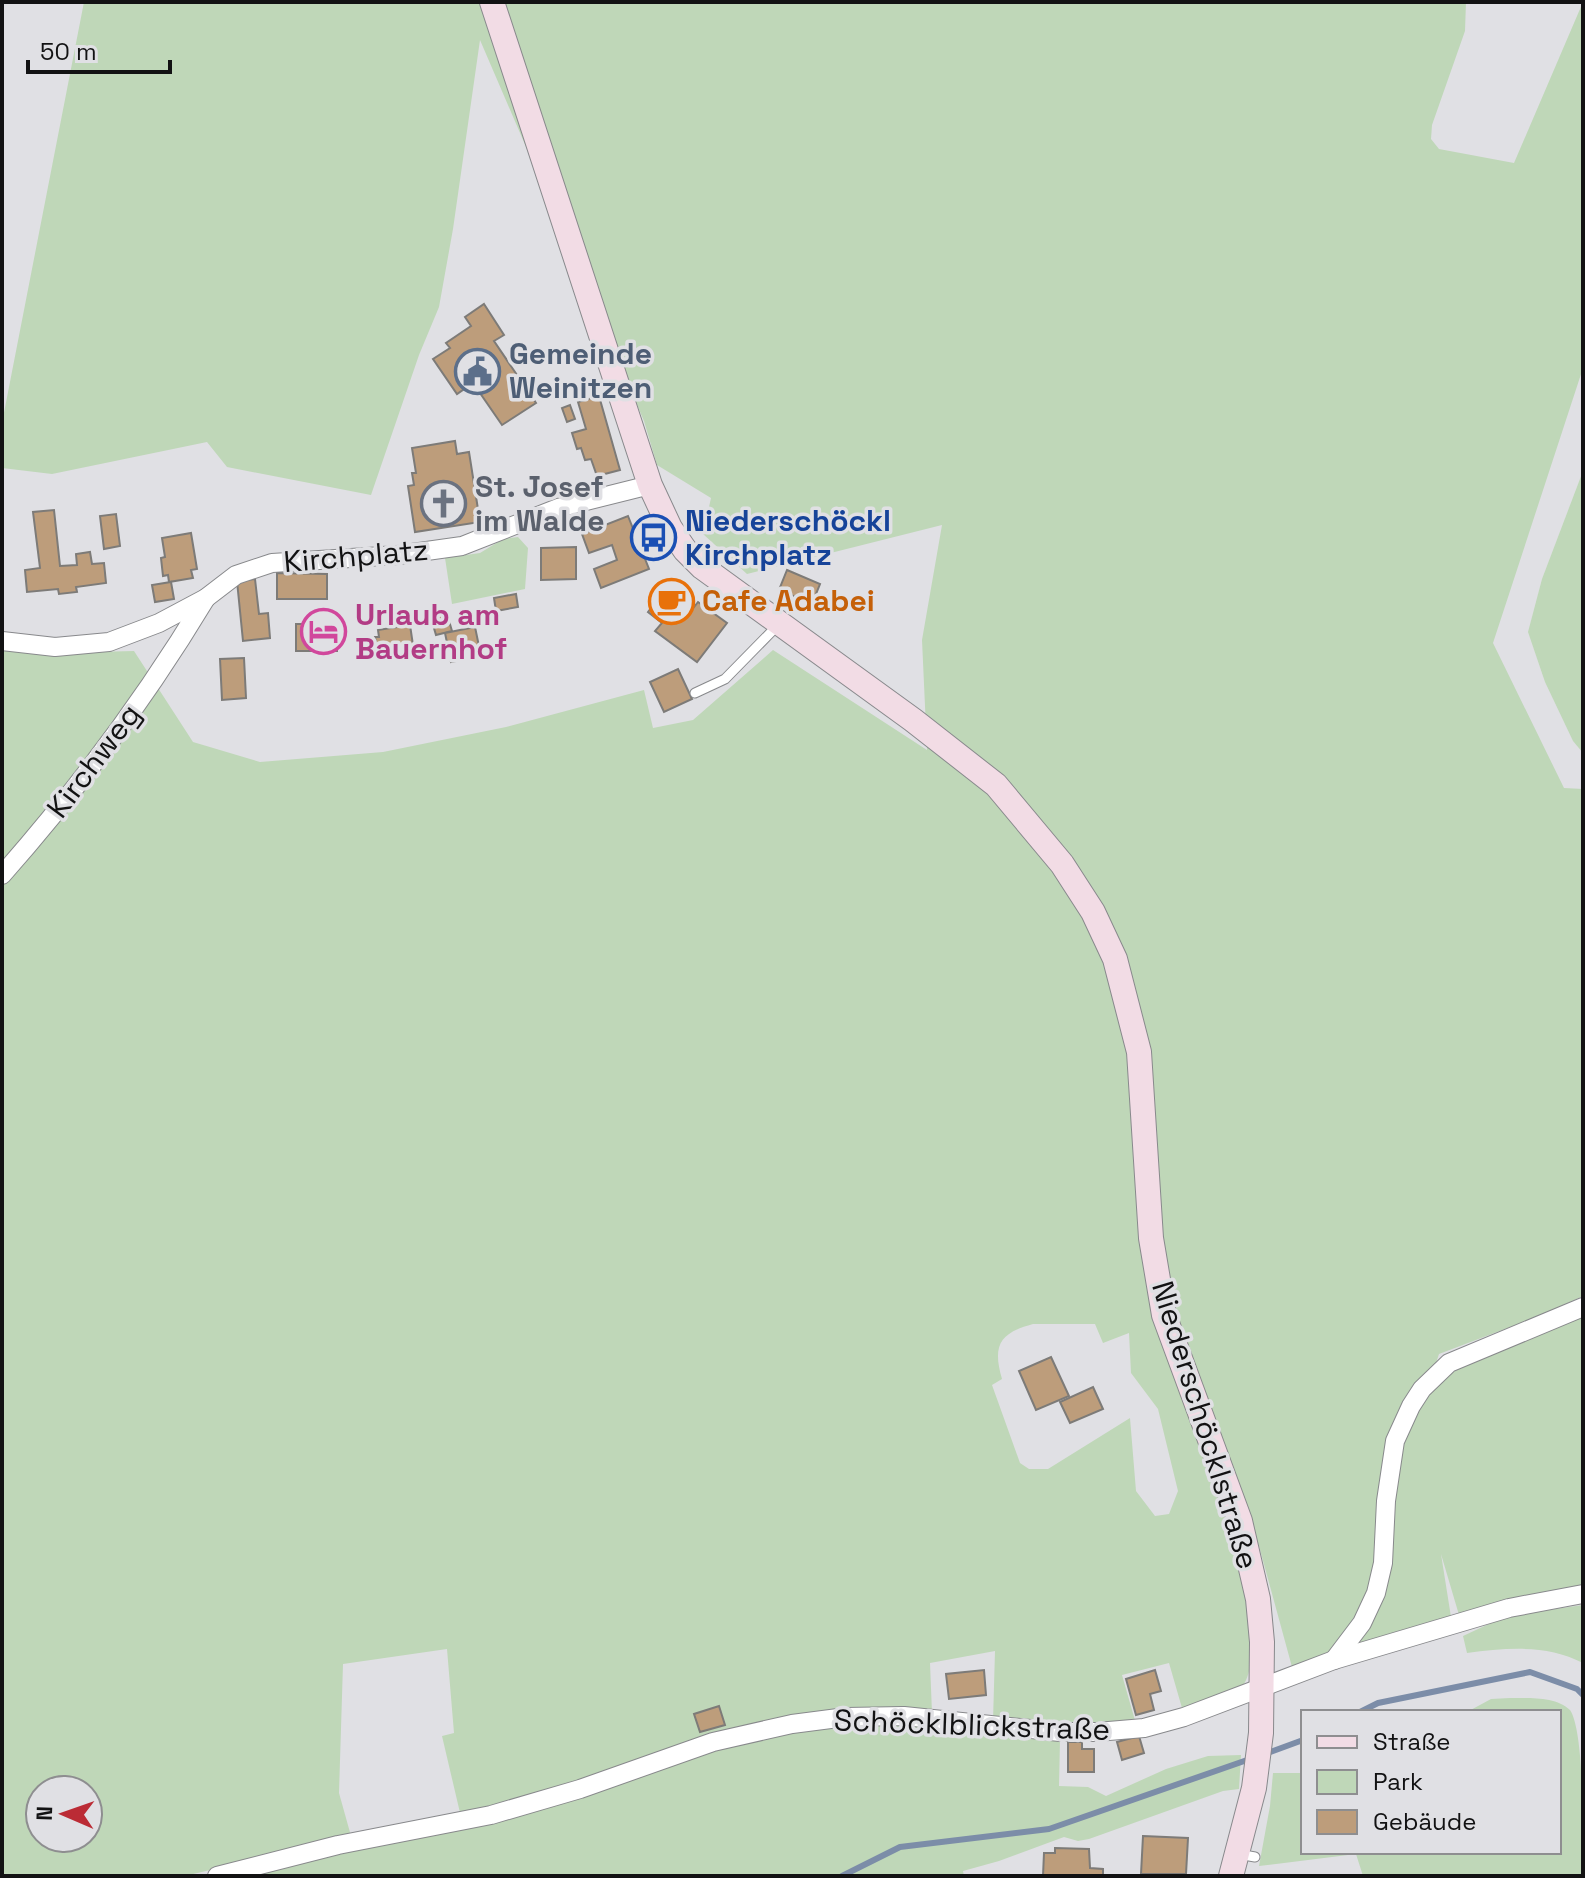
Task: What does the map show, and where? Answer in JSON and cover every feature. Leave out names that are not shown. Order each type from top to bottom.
[{"type":"main road","name":"Niederschöcklstraße","points":[[492,2],[650,485],[685,550],[702,567],[913,720],[996,785],[1062,864],[1093,912],[1115,959],[1139,1052],[1151,1238],[1164,1315],[1240,1521],[1258,1599],[1263,1686],[1261,1733],[1241,1862]]},
{"type":"street","name":"Kirchplatz","points":[[206,598],[236,575],[272,563],[398,555],[462,546],[558,508],[650,485]]},
{"type":"street","points":[[2,641],[55,647],[109,642],[159,623],[206,598]]},
{"type":"street","name":"Kirchweg","points":[[2,875],[48,822],[143,696],[206,598]]},
{"type":"street","points":[[159,623],[172,630],[180,642]]},
{"type":"street","points":[[1334,1660],[1362,1623],[1376,1593],[1383,1563],[1386,1501],[1395,1441],[1422,1389],[1449,1363],[1583,1307]]},
{"type":"street","name":"Schöcklblickstraße","points":[[217,1876],[338,1845],[491,1815],[580,1789],[713,1742],[792,1724],[846,1717],[904,1716],[1060,1732],[1144,1728],[1184,1717],[1334,1660],[1509,1608],[1583,1594]]},
{"type":"lane","points":[[695,693],[725,679],[779,623]]},
{"type":"green space","points":[[84,2],[1466,2],[1465,31],[1432,125],[1431,139],[1439,149],[1514,163],[1583,2],[1583,368],[1493,643],[1564,788],[1583,789],[1583,1296],[1439,1354],[1429,1384],[1448,1370],[1583,1311],[1583,1589],[1459,1615],[1441,1554],[1451,1617],[1292,1667],[1259,1546],[1234,1553],[1246,1600],[1251,1639],[1249,1672],[1244,1684],[1182,1708],[1169,1663],[1122,1675],[1136,1724],[993,1721],[995,1651],[930,1663],[932,1713],[845,1713],[461,1817],[442,1736],[454,1733],[447,1649],[343,1664],[339,1793],[351,1836],[185,1876],[2,1876],[2,647],[54,653],[134,651],[193,742],[260,762],[383,752],[506,727],[644,690],[653,728],[693,720],[773,650],[927,750],[922,640],[942,525],[747,574],[703,534],[711,498],[657,465],[644,421],[480,40],[439,307],[419,355],[371,495],[227,467],[207,442],[52,474],[2,468],[2,423]],"holes":[[[1033,1324],[1095,1324],[1103,1343],[1129,1333],[1131,1373],[1158,1409],[1178,1491],[1169,1514],[1155,1516],[1136,1491],[1130,1418],[1048,1469],[1029,1469],[1020,1463],[992,1385],[1002,1379],[998,1357],[1001,1342],[1013,1332]]]},
{"type":"green space","points":[[1583,471],[1583,753],[1573,741],[1545,682],[1528,632],[1542,579]]},
{"type":"green space","points":[[518,537],[528,548],[525,589],[452,604],[445,558],[480,553],[503,539]]},
{"type":"green space","points":[[1583,1605],[1583,1663],[1541,1650],[1467,1653],[1463,1636],[1506,1616]]},
{"type":"green space","points":[[1491,1699],[1550,1700],[1570,1710],[1575,1722],[1581,1763],[1583,1876],[1363,1876],[1356,1854],[1561,1854],[1561,1710],[1471,1710]]},
{"type":"green space","points":[[904,1725],[1060,1740],[1059,1786],[1088,1787],[1106,1796],[1166,1769],[1208,1756],[1241,1755],[1239,1789],[1223,1791],[1089,1839],[1078,1841],[1064,1837],[963,1871],[964,1876],[253,1876],[340,1854],[493,1823],[582,1797],[715,1750],[794,1733],[846,1726]]},
{"type":"green space","points":[[1273,1773],[1301,1773],[1301,1854],[1356,1854],[1259,1866]]},
{"type":"building","name":"Gemeinde Weinitzen","points":[[484,304],[504,335],[494,341],[536,403],[502,425],[473,383],[457,394],[433,359],[450,348],[446,343],[471,326],[465,317]]},
{"type":"building","points":[[599,396],[620,470],[597,476],[591,459],[585,460],[581,448],[577,449],[572,433],[586,429],[578,402]]},
{"type":"building","points":[[570,405],[575,419],[567,422],[562,408]]},
{"type":"building","name":"St. Josef im Walde","points":[[455,441],[457,454],[469,452],[480,522],[415,532],[408,486],[414,485],[412,473],[416,473],[412,448]]},
{"type":"building","points":[[54,510],[60,566],[77,565],[76,554],[90,552],[92,564],[104,563],[106,583],[76,587],[77,592],[59,594],[58,589],[27,592],[25,570],[40,568],[33,512]]},
{"type":"building","points":[[116,514],[120,546],[104,549],[100,516]]},
{"type":"building","points":[[628,516],[649,569],[601,588],[594,569],[617,560],[612,545],[589,553],[582,534]]},
{"type":"building","points":[[191,533],[197,569],[191,570],[193,578],[169,582],[168,575],[163,576],[161,558],[165,557],[162,538]]},
{"type":"building","points":[[576,547],[576,579],[541,580],[541,548]]},
{"type":"building","points":[[787,570],[820,584],[812,604],[779,590]]},
{"type":"building","points":[[277,573],[327,574],[327,599],[277,599]]},
{"type":"building","points":[[255,579],[259,614],[268,613],[270,638],[243,641],[237,581]]},
{"type":"building","points":[[171,582],[174,599],[155,602],[152,585]]},
{"type":"building","points":[[667,587],[694,607],[698,602],[727,623],[697,662],[655,631],[662,623],[648,612]]},
{"type":"building","points":[[516,594],[518,607],[496,611],[494,598]]},
{"type":"building","points":[[447,614],[452,631],[436,635],[431,618]]},
{"type":"building","points":[[296,624],[337,624],[337,651],[296,651]]},
{"type":"building","points":[[410,625],[414,652],[379,658],[375,637],[379,637],[378,630]]},
{"type":"building","points":[[475,627],[481,656],[451,662],[445,633]]},
{"type":"building","points":[[244,658],[246,698],[222,700],[220,659]]},
{"type":"building","points":[[678,669],[692,699],[664,712],[650,682]]},
{"type":"building","points":[[1051,1357],[1069,1396],[1036,1410],[1019,1371]]},
{"type":"building","points":[[1093,1387],[1103,1409],[1070,1423],[1060,1402]]},
{"type":"building","points":[[984,1670],[986,1695],[949,1699],[946,1674]]},
{"type":"building","points":[[1155,1670],[1161,1691],[1150,1694],[1154,1710],[1136,1715],[1126,1679]]},
{"type":"building","points":[[719,1706],[725,1725],[700,1732],[694,1714]]},
{"type":"building","points":[[1139,1736],[1144,1753],[1122,1760],[1117,1742]]},
{"type":"building","points":[[1068,1742],[1082,1742],[1082,1749],[1094,1749],[1094,1772],[1068,1772]]},
{"type":"building","points":[[1143,1836],[1188,1838],[1186,1874],[1141,1874]]},
{"type":"building","points":[[1055,1848],[1089,1849],[1090,1868],[1103,1869],[1103,1876],[1043,1876],[1044,1853],[1055,1853]]},
{"type":"waterway","points":[[1364,1710],[1378,1703],[1530,1672],[1577,1689],[1583,1695]]},
{"type":"waterway","points":[[1265,1754],[1301,1741]]},
{"type":"waterway","points":[[842,1876],[900,1847],[1049,1829],[1250,1759]]},
{"type":"place","name":"Gemeinde Weinitzen","points":[[478,371]]},
{"type":"place","name":"St. Josef im Walde","points":[[444,504]]},
{"type":"place","name":"Niederschöckl Kirchplatz","points":[[654,538]]},
{"type":"place","name":"Cafe Adabei","points":[[671,601]]},
{"type":"place","name":"Urlaub am Bauernhof","points":[[324,632]]}]
